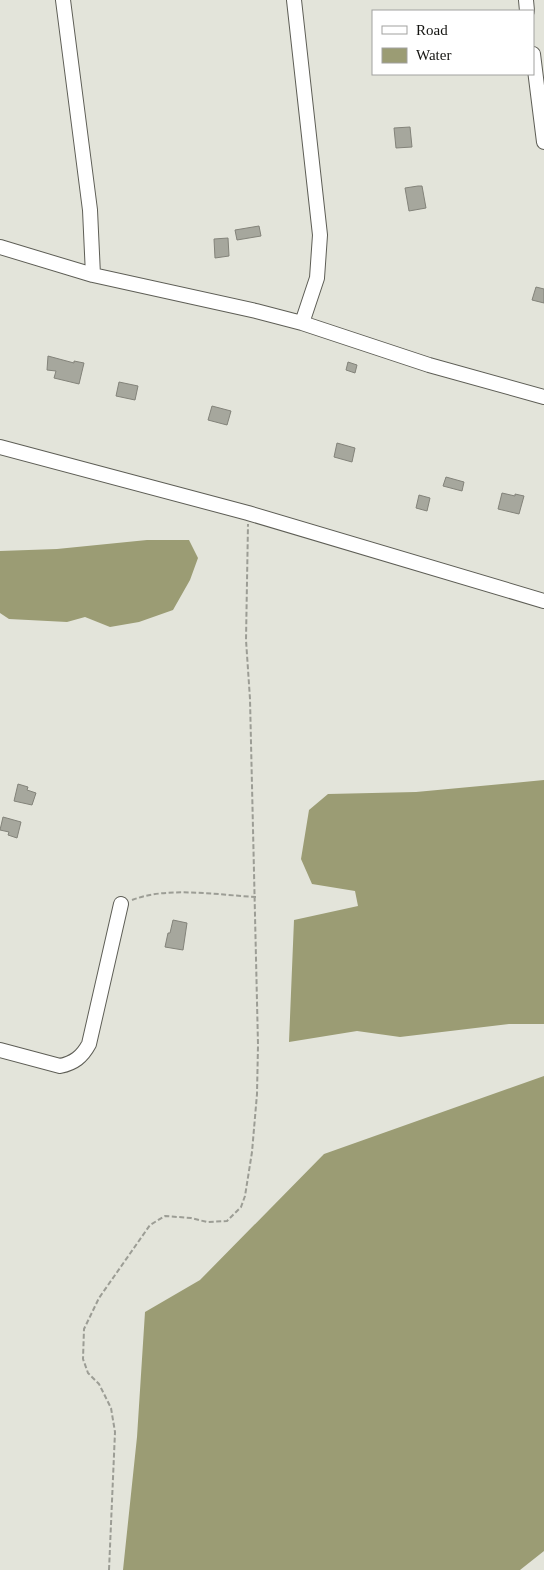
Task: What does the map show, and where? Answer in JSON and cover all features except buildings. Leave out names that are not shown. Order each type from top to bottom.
[{"type":"street","points":[[64,0],[90,210],[93,276]]},
{"type":"street","points":[[294,0],[320,235],[318,278],[302,323]]},
{"type":"street","points":[[534,62],[544,142]]},
{"type":"street","points":[[0,247],[93,276],[256,311],[302,323],[429,365],[544,397]]},
{"type":"street","points":[[0,447],[248,513],[544,601]]},
{"type":"street","points":[[0,1050],[60,1066],[70,1064],[84,1053],[89,1044],[121,904]]},
{"type":"path","points":[[110,1570],[114,1419],[111,1408],[99,1384],[88,1373],[83,1359],[84,1329],[98,1298],[150,1225],[165,1216],[190,1218],[207,1222],[227,1221],[241,1207],[249,1171],[257,1094],[258,1044],[255,980],[256,897],[250,699],[246,640],[248,513]]},
{"type":"path","points":[[121,904],[142,896],[179,892],[256,897]]},
{"type":"water","points":[[147,540],[189,540],[198,558],[190,580],[173,610],[139,622],[110,627],[85,617],[67,622],[9,619],[0,613],[0,551],[57,549]]},
{"type":"water","points":[[544,780],[544,1024],[509,1024],[400,1037],[357,1031],[289,1042],[294,920],[358,906],[355,891],[312,884],[301,859],[309,810],[328,794],[416,792]]},
{"type":"water","points":[[544,1076],[544,1551],[520,1570],[123,1570],[137,1437],[145,1312],[200,1280],[324,1154]]}]
